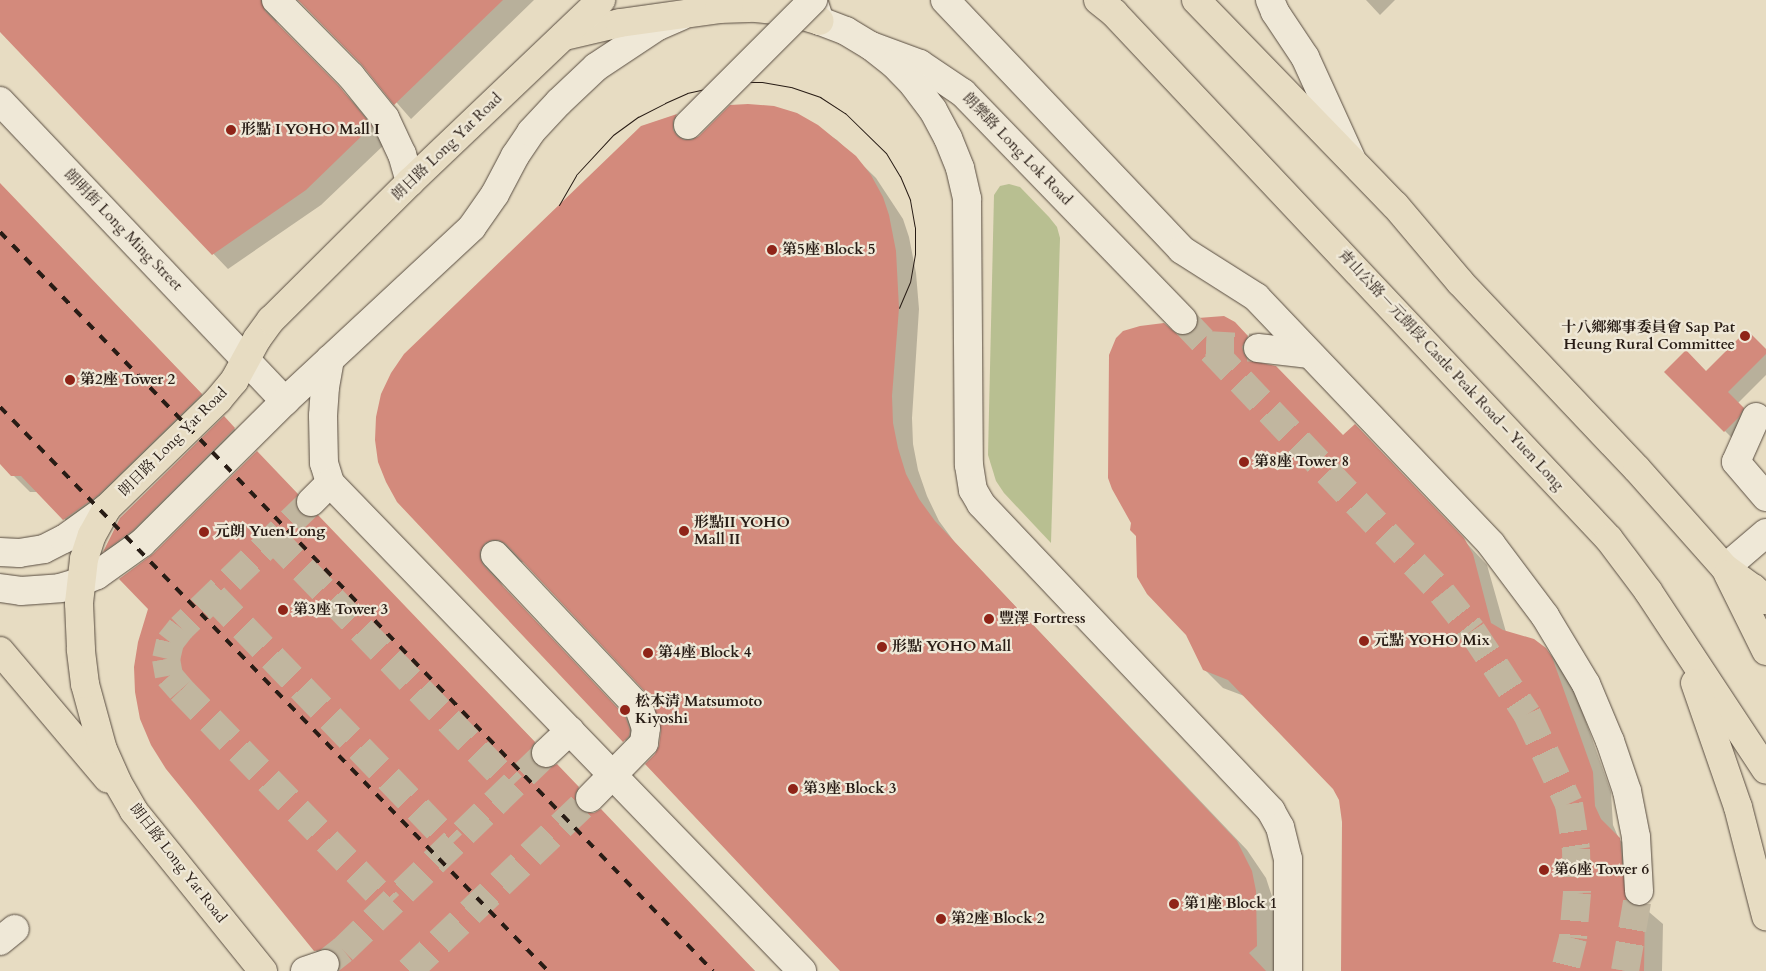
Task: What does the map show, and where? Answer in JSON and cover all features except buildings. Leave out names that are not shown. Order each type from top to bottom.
[{"type":"main road","name":"朗日路 Long Yat Road","points":[[265,969],[134,811],[117,781],[93,717],[85,684],[81,649],[80,582],[86,551],[107,508],[218,400],[234,381],[257,339],[271,320],[410,182],[601,0]]},
{"type":"main road","name":"青山公路－元朗段 Castle Peak Road – Yuen Long","points":[[1098,0],[1114,13],[1609,539],[1648,591],[1682,646],[1766,770]]},
{"type":"main road","points":[[1196,0],[1418,230],[1460,282],[1636,469],[1725,568],[1766,600]]},
{"type":"main road","points":[[563,36],[696,7],[719,9],[756,8],[787,11],[815,7]]},
{"type":"main road","points":[[1725,568],[1766,651]]},
{"type":"main road","points":[[1682,646],[1738,807],[1766,916]]},
{"type":"main road","points":[[0,651],[134,811]]},
{"type":"street","points":[[276,0],[352,76],[385,118],[402,154],[410,182]]},
{"type":"street","points":[[945,0],[1182,250],[1256,297],[1491,544],[1545,616],[1586,684],[1610,741],[1627,791],[1636,837],[1639,891]]},
{"type":"street","points":[[1270,0],[1274,12],[1304,57],[1353,162]]},
{"type":"street","points":[[0,588],[21,591],[60,588],[80,582],[104,571],[142,543],[285,401],[472,227],[495,194],[515,156],[531,132],[559,102],[596,67],[658,26],[696,7]]},
{"type":"street","points":[[688,125],[815,7]]},
{"type":"street","name":"朗樂路 Long Lok Road","points":[[815,7],[846,31],[871,46],[920,64],[963,93],[1183,320]]},
{"type":"street","points":[[871,46],[894,64],[914,84],[933,110],[948,138],[960,168],[965,191],[969,465],[973,490],[987,511],[1271,810],[1280,827],[1288,859],[1288,971]]},
{"type":"street","name":"朗明街 Long Ming Street","points":[[0,100],[285,401]]},
{"type":"street","points":[[1258,348],[1310,354]]},
{"type":"street","points":[[330,359],[325,387],[323,416],[324,463],[321,492],[570,731],[802,971]]},
{"type":"street","points":[[1756,417],[1736,462],[1766,497]]},
{"type":"street","points":[[0,552],[19,553],[44,549],[64,539],[107,508]]},
{"type":"street","points":[[1725,568],[1766,533]]},
{"type":"street","points":[[495,554],[639,708],[646,728],[644,743],[590,798]]},
{"type":"street","points":[[546,753],[570,731]]},
{"type":"green space","points":[[1009,184],[1020,187],[1049,217],[1057,227],[1060,238],[1051,543],[1004,493],[996,481],[988,455],[994,195],[1000,186]]},
{"type":"tunnel","points":[[1183,320],[1442,593],[1472,631],[1527,714],[1569,804],[1576,849],[1577,893],[1573,938],[1565,971]]},
{"type":"tunnel","points":[[1206,345],[1258,348]]},
{"type":"tunnel","points":[[311,502],[181,628],[170,642],[166,659],[169,676],[389,905]]},
{"type":"tunnel","points":[[274,539],[512,786]]},
{"type":"tunnel","points":[[214,597],[452,844]]},
{"type":"tunnel","points":[[325,964],[343,950],[546,753]]},
{"type":"tunnel","points":[[409,971],[590,798]]},
{"type":"tunnel","points":[[1625,971],[1639,891]]},
{"type":"tram line","points":[[559,205],[576,175],[613,135],[638,117],[665,103],[687,93],[737,82],[762,82],[791,87],[820,97],[845,113],[886,153],[900,176],[910,200],[915,227],[915,254],[910,282],[899,308]]},
{"type":"railway","points":[[0,232],[713,971]]},
{"type":"railway","points":[[0,407],[548,971]]},
{"type":"place","name":"形點 I YOHO Mall I","points":[[231,130]]},
{"type":"place","name":"第5座 Block 5","points":[[772,250]]},
{"type":"place","name":"十八鄉鄉事委員會 Sap Pat Heung Rural Committee","points":[[1745,336]]},
{"type":"place","name":"第2座 Tower 2","points":[[70,380]]},
{"type":"place","name":"第8座 Tower 8","points":[[1244,462]]},
{"type":"place","name":"形點II YOHO Mall II","points":[[684,531]]},
{"type":"place","name":"元朗 Yuen Long","points":[[204,532]]},
{"type":"place","name":"第3座 Tower 3","points":[[283,610]]},
{"type":"place","name":"豐澤 Fortress","points":[[989,619]]},
{"type":"place","name":"元點 YOHO Mix","points":[[1364,641]]},
{"type":"place","name":"形點 YOHO Mall","points":[[882,647]]},
{"type":"place","name":"第4座 Block 4","points":[[648,653]]},
{"type":"place","name":"松本清 Matsumoto Kiyoshi","points":[[625,710]]},
{"type":"place","name":"第3座 Block 3","points":[[793,789]]},
{"type":"place","name":"第6座 Tower 6","points":[[1544,870]]},
{"type":"place","name":"第1座 Block 1","points":[[1174,904]]},
{"type":"place","name":"第2座 Block 2","points":[[941,919]]}]
